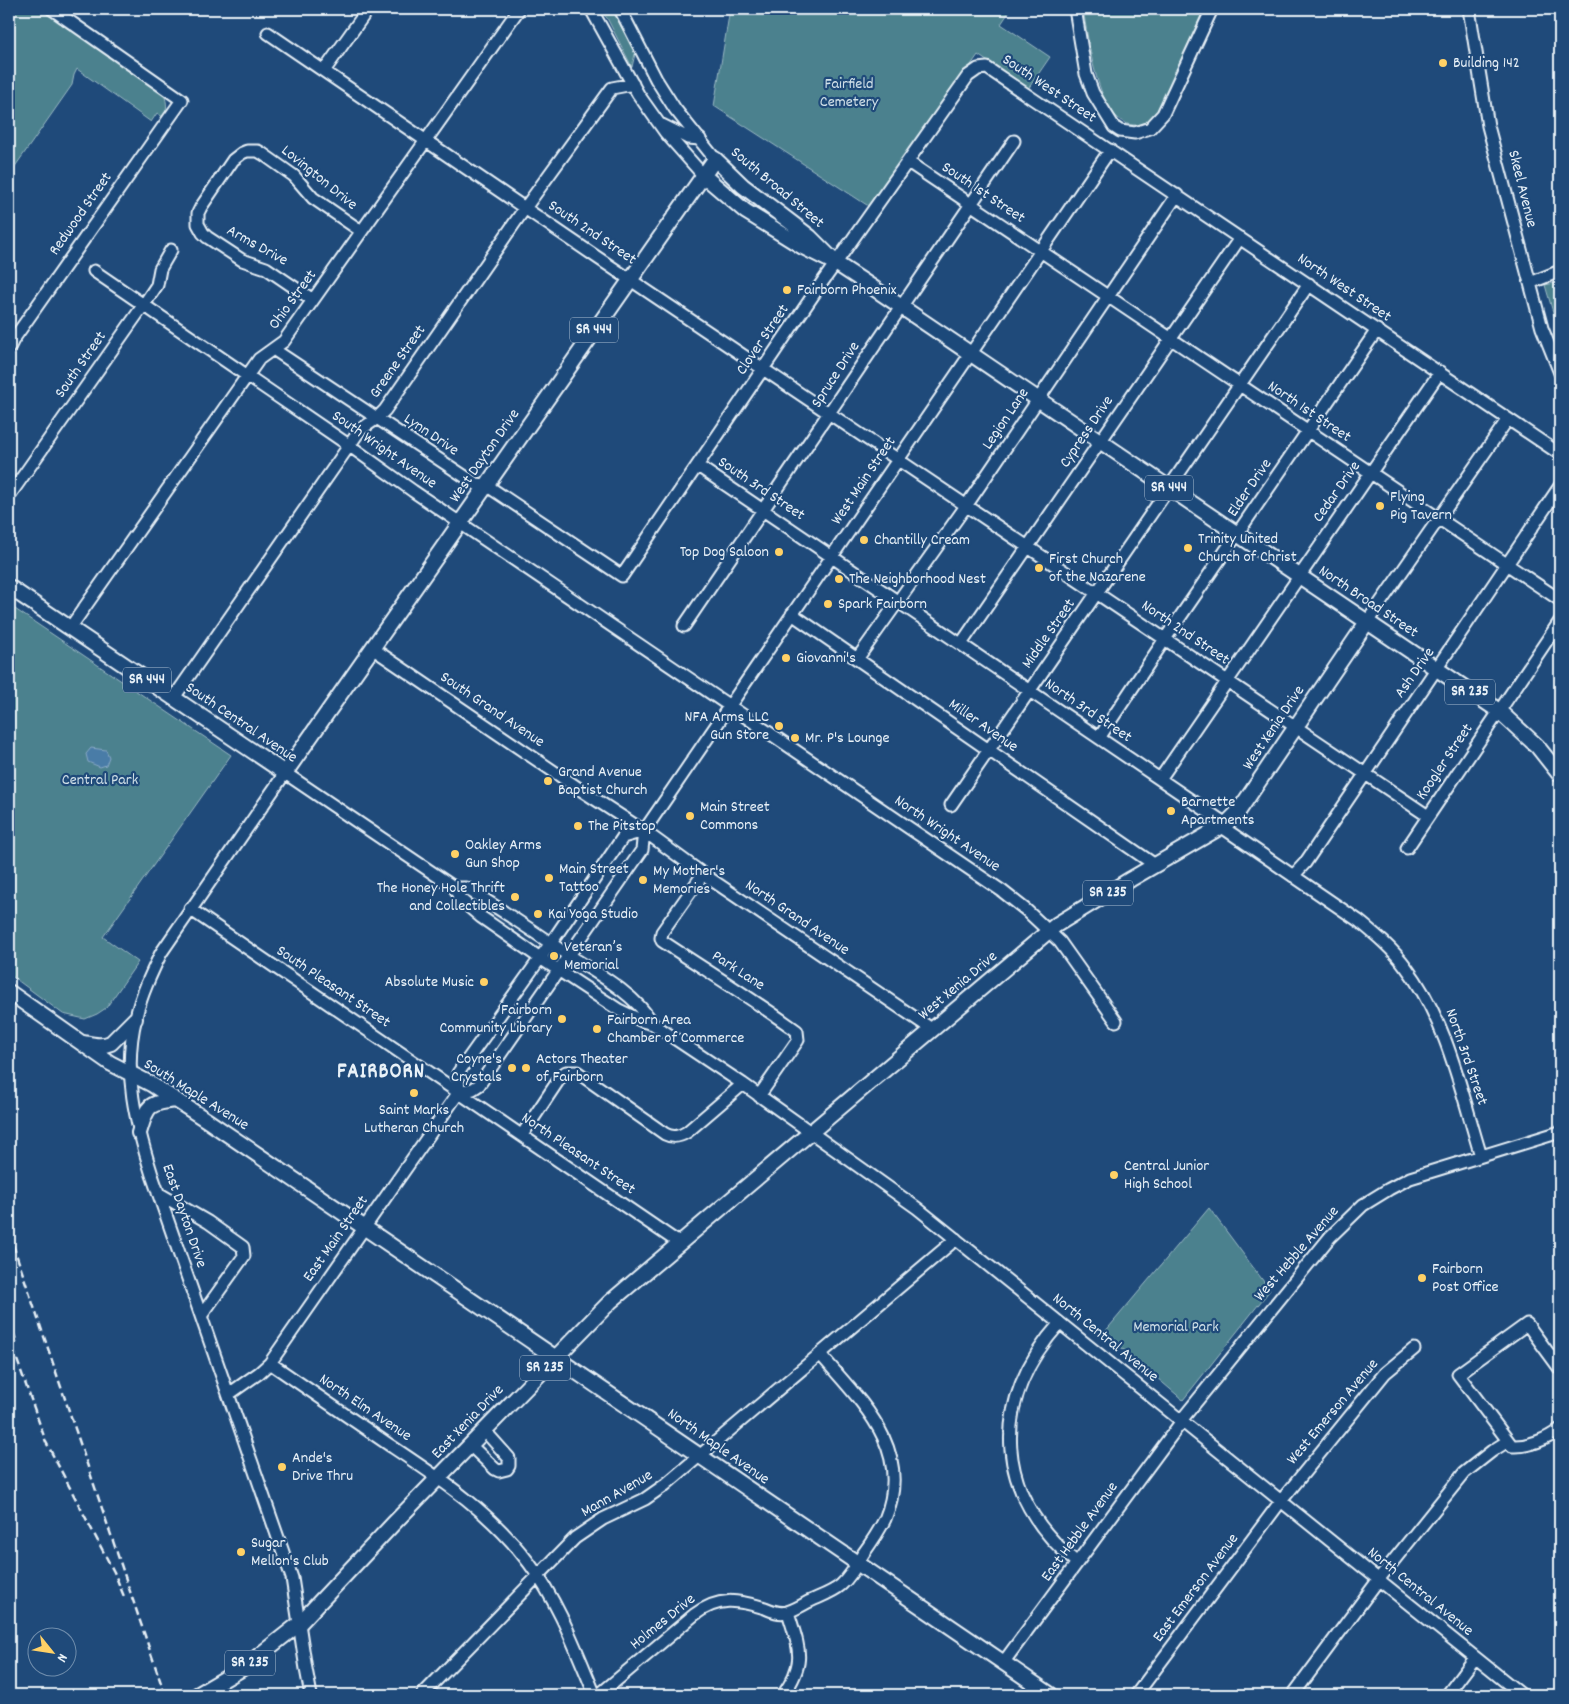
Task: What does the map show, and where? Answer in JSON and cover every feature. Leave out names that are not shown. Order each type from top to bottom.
[{"type":"main road","name":"West Dayton Drive","points":[[285,773],[715,158]]},
{"type":"main road","name":"South Broad Street","points":[[715,158],[743,186],[810,237],[837,264]]},
{"type":"main road","name":"South Broad Street","points":[[703,175],[745,211],[803,247],[837,264],[970,354]]},
{"type":"main road","name":"North Broad Street","points":[[970,354],[1499,712],[1537,746],[1560,775]]},
{"type":"main road","name":"South Central Avenue","points":[[9,587],[285,773]]},
{"type":"main road","name":"West Xenia Drive","points":[[810,1133],[1061,921],[1224,826],[1238,812],[1367,622]]},
{"type":"main road","name":"South Maple Avenue","points":[[9,992],[110,1063],[176,1100],[364,1228]]},
{"type":"main road","points":[[82,1043],[106,1045],[111,1043],[135,1019]]},
{"type":"main road","points":[[139,1133],[145,1114],[151,1105],[162,1101],[176,1100]]},
{"type":"main road","name":"East Xenia Drive","points":[[202,1694],[243,1668],[299,1624],[484,1430],[610,1302],[810,1133]]},
{"type":"main road","name":"North Maple Avenue","points":[[364,1228],[1051,1695]]},
{"type":"street","name":"Redwood Street","points":[[9,348],[16,334],[182,100],[52,9]]},
{"type":"street","points":[[324,71],[368,9]]},
{"type":"street","name":"Ohio Street","points":[[70,628],[262,355],[284,341],[519,9]]},
{"type":"street","name":"South Broad Street","points":[[591,9],[633,84],[658,123],[703,175]]},
{"type":"street","name":"South Broad Street","points":[[620,9],[675,109],[715,158]]},
{"type":"street","points":[[1075,9],[1086,74],[1093,93],[1112,124],[1120,131],[1127,133],[1140,132],[1150,128],[1163,114],[1212,9]]},
{"type":"street","name":"Skeel Avenue","points":[[1468,9],[1488,126],[1542,328],[1560,373]]},
{"type":"street","name":"South 2nd Street","points":[[268,33],[898,460]]},
{"type":"street","name":"South West Street","points":[[968,76],[978,69],[987,68],[1110,150]]},
{"type":"street","name":"Clover Street","points":[[622,576],[968,76]]},
{"type":"street","name":"Greene Street","points":[[173,699],[350,446],[364,427],[385,410],[612,88],[633,84]]},
{"type":"street","points":[[658,123],[688,138],[700,139]]},
{"type":"street","name":"Spruce Drive","points":[[684,626],[1014,141]]},
{"type":"street","name":"North West Street","points":[[1110,150],[1560,454]]},
{"type":"street","name":"West Main Street","points":[[570,956],[642,850],[644,831],[1110,150]]},
{"type":"street","name":"Lovington Drive","points":[[214,188],[237,156],[247,151],[258,152],[294,176],[314,198],[361,231]]},
{"type":"street","name":"South 1st Street","points":[[908,162],[1040,251]]},
{"type":"street","name":"Arms Drive","points":[[214,188],[198,213],[198,224],[203,233],[242,260],[266,268],[313,300]]},
{"type":"street","name":"Legion Lane","points":[[857,659],[966,506],[1177,195]]},
{"type":"street","name":"Cypress Drive","points":[[961,644],[1240,238]]},
{"type":"street","name":"South Street","points":[[9,496],[157,285],[160,269],[171,250]]},
{"type":"street","name":"North 1st Street","points":[[1040,251],[1560,600]]},
{"type":"street","name":"South Wright Avenue","points":[[94,271],[730,706]]},
{"type":"street","points":[[1530,283],[1560,271]]},
{"type":"street","name":"Middle Street","points":[[951,805],[1309,284]]},
{"type":"street","name":"Elder Drive","points":[[1099,738],[1377,330]]},
{"type":"street","name":"Lynn Drive","points":[[274,348],[376,419],[476,484],[486,485],[622,576]]},
{"type":"street","name":"Cedar Drive","points":[[1160,779],[1440,372]]},
{"type":"street","name":"West Xenia Drive","points":[[1367,622],[1508,418]]},
{"type":"street","name":"North 2nd Street","points":[[898,460],[1428,816]]},
{"type":"street","name":"South 3rd Street","points":[[698,466],[832,557]]},
{"type":"street","name":"Ash Drive","points":[[1294,876],[1305,863],[1437,670],[1560,486]]},
{"type":"street","name":"North 3rd Street","points":[[832,557],[1160,779],[1359,921],[1379,938],[1405,965],[1422,989],[1444,1037],[1481,1156]]},
{"type":"street","name":"Miller Avenue","points":[[792,614],[1155,865]]},
{"type":"street","name":"Koogler Street","points":[[1407,848],[1560,621]]},
{"type":"street","name":"South Grand Avenue","points":[[372,648],[580,790],[644,831]]},
{"type":"street","name":"North Wright Avenue","points":[[730,706],[1002,891],[1026,910],[1060,942],[1116,1021]]},
{"type":"street","name":"South Central Avenue","points":[[285,773],[455,888],[460,900],[540,958]]},
{"type":"street","name":"East Dayton Drive","points":[[285,773],[161,953],[148,981],[135,1019],[130,1073],[139,1133],[158,1193],[292,1578],[311,1695]]},
{"type":"street","points":[[551,943],[623,837],[644,831]]},
{"type":"street","name":"North Grand Avenue","points":[[644,831],[703,874],[933,1030]]},
{"type":"street","name":"Park Lane","points":[[703,874],[662,932],[661,938],[666,944],[761,1005],[797,1031],[798,1040],[759,1096]]},
{"type":"street","name":"South Central Avenue","points":[[455,888],[466,888],[551,943]]},
{"type":"street","name":"South Pleasant Street","points":[[190,910],[459,1092]]},
{"type":"street","name":"North Central Avenue","points":[[551,943],[630,997],[647,1013],[653,1024]]},
{"type":"street","name":"East Main Street","points":[[229,1394],[270,1363],[459,1092],[458,1073],[551,943]]},
{"type":"street","points":[[459,1092],[473,1089],[479,1085],[570,956]]},
{"type":"street","name":"North Central Avenue","points":[[540,958],[619,1010],[653,1024],[866,1170],[956,1239],[1522,1695]]},
{"type":"street","points":[[522,1135],[562,1075],[566,1072],[577,1072],[665,1134],[674,1136],[681,1136],[688,1132],[742,1084]]},
{"type":"street","name":"North Pleasant Street","points":[[459,1092],[679,1244]]},
{"type":"street","name":"West Hebble Avenue","points":[[1182,1421],[1281,1296],[1330,1237],[1351,1215],[1376,1196],[1410,1178],[1560,1132]]},
{"type":"street","points":[[158,1193],[208,1222],[243,1247],[244,1256],[201,1316]]},
{"type":"street","name":"Mann Avenue","points":[[422,1695],[565,1547],[591,1526],[652,1494],[700,1456],[956,1239]]},
{"type":"street","points":[[1060,1323],[1037,1350],[1021,1382],[1012,1415],[1011,1447],[1016,1479],[1029,1510],[1050,1538],[1077,1563]]},
{"type":"street","points":[[1560,1369],[1527,1324],[1458,1374],[1512,1446],[1520,1446],[1552,1436],[1560,1429]]},
{"type":"street","name":"West Emerson Avenue","points":[[1281,1501],[1385,1373],[1414,1349]]},
{"type":"street","points":[[783,1695],[795,1677],[800,1658],[798,1642],[788,1612],[838,1587],[858,1563],[879,1530],[888,1510],[893,1485],[891,1460],[885,1439],[874,1418],[820,1354]]},
{"type":"street","name":"North Elm Avenue","points":[[270,1363],[439,1477],[495,1524],[519,1550],[538,1576],[562,1618],[595,1695]]},
{"type":"street","name":"East Hebble Avenue","points":[[1003,1663],[1182,1421]]},
{"type":"street","points":[[470,1445],[495,1469],[499,1471],[506,1469],[510,1462],[509,1458],[484,1430]]},
{"type":"street","points":[[1293,1695],[1379,1580],[1464,1473],[1508,1441]]},
{"type":"street","name":"East Emerson Avenue","points":[[1136,1695],[1281,1501]]},
{"type":"street","name":"Holmes Drive","points":[[599,1695],[694,1615],[708,1606],[736,1601],[776,1612],[788,1612]]},
{"type":"street","points":[[1447,1695],[1475,1658]]},
{"type":"green space","points":[[9,9],[44,9],[164,94],[167,106],[163,117],[157,113],[151,122],[77,69],[72,85],[9,175]]},
{"type":"green space","points":[[599,9],[612,9],[635,54],[632,67],[607,18]]},
{"type":"green space","name":"Fairfield Cemetery","points":[[730,9],[1011,9],[1001,24],[1050,57],[1028,89],[978,55],[870,207],[714,106]]},
{"type":"green space","points":[[1083,9],[1204,9],[1168,89],[1170,90],[1153,119],[1134,125],[1121,121],[1111,110],[1096,77]]},
{"type":"green space","points":[[1560,282],[1560,336],[1545,285]]},
{"type":"green space","name":"Central Park","points":[[9,605],[231,755],[103,937],[138,962],[106,1008],[85,1019],[63,1014],[9,974]]},
{"type":"green space","name":"Memorial Park","points":[[1209,1208],[1270,1290],[1183,1400],[1104,1333]]},
{"type":"water","points":[[91,748],[106,750],[109,757],[106,765],[100,767],[88,762],[86,754]]},
{"type":"railway","points":[[9,1233],[165,1695]]},
{"type":"railway","points":[[9,1320],[17,1343]]},
{"type":"railway","points":[[9,1337],[46,1442],[114,1572],[125,1599]]},
{"type":"place","name":"Building 142","points":[[1443,63]]},
{"type":"place","name":"Fairborn Phoenix","points":[[787,290]]},
{"type":"place","name":"Flying Pig Tavern","points":[[1380,506]]},
{"type":"place","name":"Chantilly Cream","points":[[864,540]]},
{"type":"place","name":"Trinity United Church of Christ","points":[[1188,548]]},
{"type":"place","name":"Top Dog Saloon","points":[[779,552]]},
{"type":"place","name":"First Church of the Nazarene","points":[[1039,568]]},
{"type":"place","name":"The Neighborhood Nest","points":[[839,579]]},
{"type":"place","name":"Spark Fairborn","points":[[828,604]]},
{"type":"place","name":"Giovanni's","points":[[786,658]]},
{"type":"place","name":"NFA Arms LLC Gun Store","points":[[779,726]]},
{"type":"place","name":"Mr. P's Lounge","points":[[795,738]]},
{"type":"place","name":"Grand Avenue Baptist Church","points":[[548,781]]},
{"type":"place","name":"Barnette Apartments","points":[[1171,811]]},
{"type":"place","name":"Main Street Commons","points":[[690,816]]},
{"type":"place","name":"The Pitstop","points":[[578,826]]},
{"type":"place","name":"Oakley Arms Gun Shop","points":[[455,854]]},
{"type":"place","name":"Main Street Tattoo","points":[[549,878]]},
{"type":"place","name":"My Mother's Memories","points":[[643,880]]},
{"type":"place","name":"The Honey Hole Thrift and Collectibles","points":[[515,897]]},
{"type":"place","name":"Kai Yoga Studio","points":[[538,914]]},
{"type":"place","name":"Veteran’s Memorial","points":[[554,956]]},
{"type":"place","name":"Absolute Music","points":[[484,982]]},
{"type":"place","name":"Fairborn Community Library","points":[[562,1019]]},
{"type":"place","name":"Fairborn Area Chamber of Commerce","points":[[597,1029]]},
{"type":"place","name":"Coyne's Crystals","points":[[512,1068]]},
{"type":"place","name":"Actors Theater of Fairborn","points":[[526,1068]]},
{"type":"place","name":"Saint Marks Lutheran Church","points":[[414,1093]]},
{"type":"place","name":"Central Junior High School","points":[[1114,1175]]},
{"type":"place","name":"Fairborn Post Office","points":[[1422,1278]]},
{"type":"place","name":"Ande's Drive Thru","points":[[282,1467]]},
{"type":"place","name":"Sugar Mellon's Club","points":[[241,1552]]},
{"type":"district","name":"FAIRBORN","points":[[381,1073]]}]
